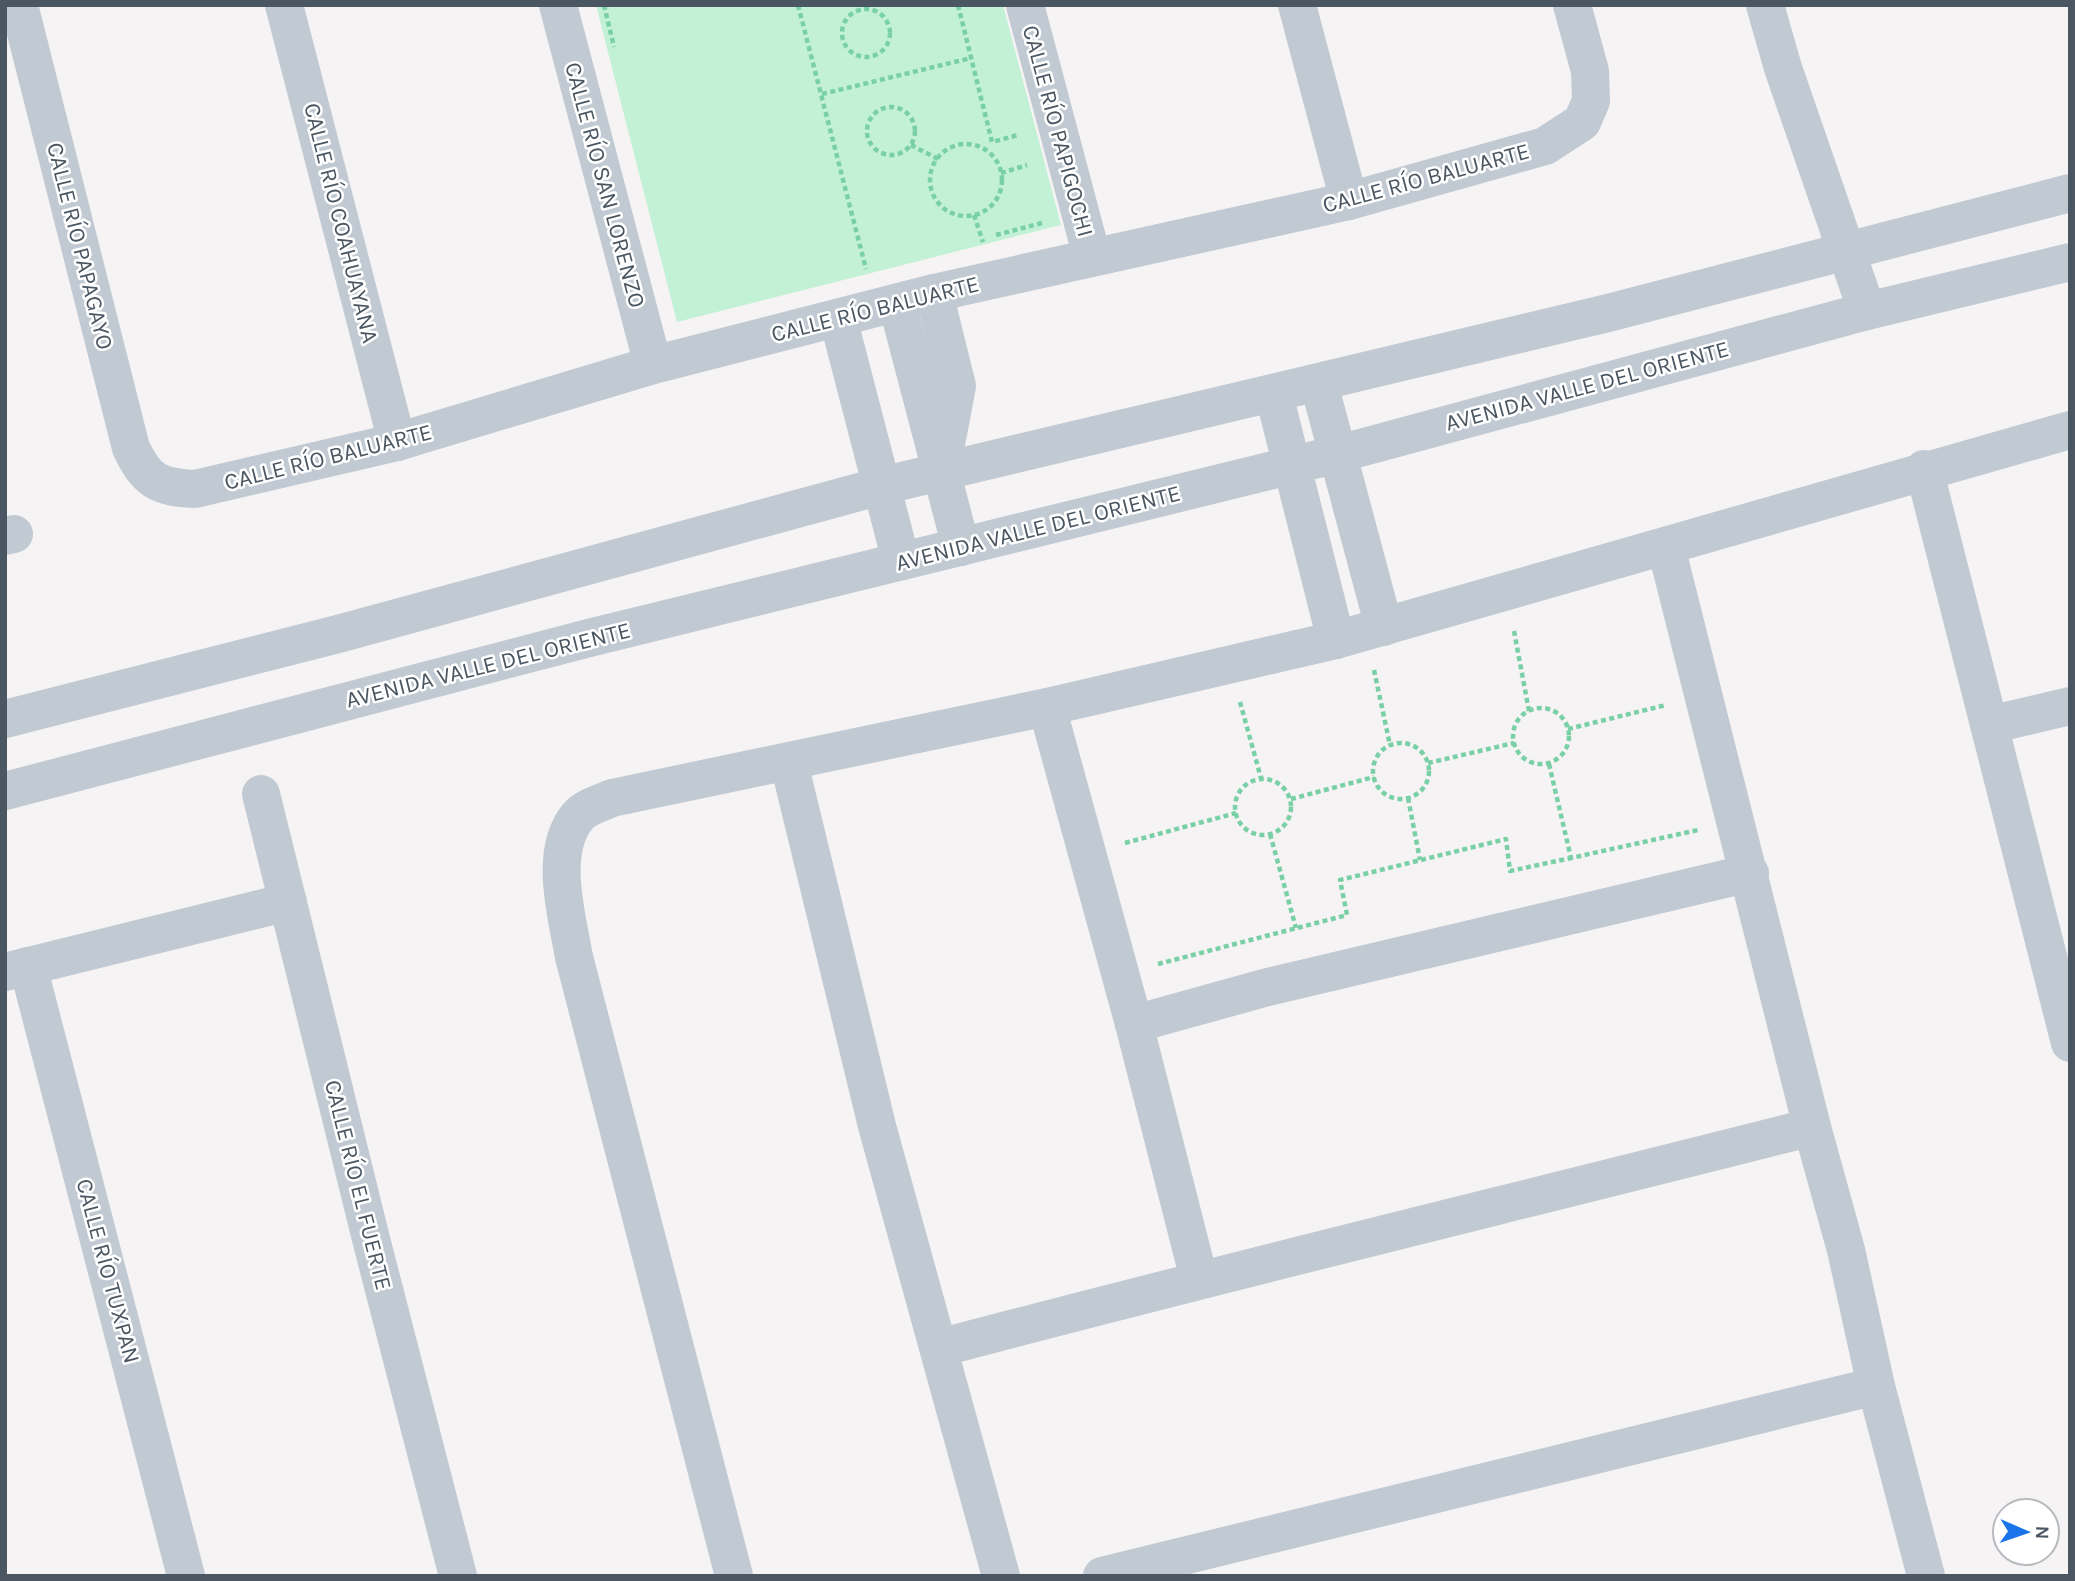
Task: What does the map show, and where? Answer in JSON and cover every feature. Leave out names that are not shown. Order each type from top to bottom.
[{"type":"street","name":"CALLE RÍO PAPAGAYO","points":[[19,5],[131,448],[141,469],[153,481]]},
{"type":"street","name":"CALLE RÍO COAHUAYANA","points":[[284,5],[397,442]]},
{"type":"street","name":"CALLE RÍO SAN LORENZO","points":[[558,5],[653,365]]},
{"type":"street","name":"CALLE RÍO PAPIGOCHI","points":[[1025,5],[1092,257]]},
{"type":"street","points":[[1297,5],[1349,201]]},
{"type":"street","name":"CALLE RÍO BALUARTE","points":[[153,481],[174,488],[217,486],[397,442],[653,365],[934,293],[1349,201],[1545,146],[1569,132],[1588,112],[1591,101],[1590,71],[1572,5]]},
{"type":"street","points":[[1765,5],[1783,68],[1867,311]]},
{"type":"street","points":[[5,719],[338,634],[881,486],[1274,395],[1608,313],[2070,193]]},
{"type":"street","name":"AVENIDA VALLE DEL ORIENTE","points":[[5,791],[589,638],[1292,466],[1867,311],[2070,262]]},
{"type":"street","points":[[934,293],[957,386],[941,472]]},
{"type":"street","points":[[887,306],[941,472],[961,547]]},
{"type":"street","points":[[838,318],[901,561]]},
{"type":"street","points":[[1319,384],[1338,454],[1362,633]]},
{"type":"street","points":[[1274,395],[1292,466],[1362,633]]},
{"type":"street","points":[[734,1576],[657,1288],[574,957],[564,895],[563,865],[565,842],[580,814],[612,798],[1047,708],[1362,633],[1665,547],[1924,469],[2070,430]]},
{"type":"street","points":[[1924,469],[1989,725],[2062,978],[2070,1043]]},
{"type":"street","points":[[1665,547],[1750,873],[1812,1127],[1846,1250],[1876,1386],[1926,1576]]},
{"type":"street","points":[[1989,725],[2070,706]]},
{"type":"street","points":[[1047,708],[1134,1024],[1199,1279]]},
{"type":"street","points":[[789,763],[877,1126],[1001,1576]]},
{"type":"street","name":"CALLE RÍO EL FUERTE","points":[[261,794],[458,1576]]},
{"type":"street","points":[[1134,1024],[1264,988],[1750,873]]},
{"type":"street","points":[[17,969],[288,902]]},
{"type":"street","name":"CALLE RÍO TUXPAN","points":[[17,969],[186,1576]]},
{"type":"street","points":[[939,1348],[1199,1279],[1445,1221],[1812,1127]]},
{"type":"street","points":[[1102,1576],[1876,1386]]},
{"type":"path","points":[[604,5],[617,59]]},
{"type":"path","points":[[798,5],[866,268],[887,306]]},
{"type":"path","points":[[958,5],[992,142],[1030,132]]},
{"type":"path","points":[[878,8],[890,27],[888,43],[870,57],[856,55],[849,51],[842,37],[845,21],[856,10],[878,8]]},
{"type":"path","points":[[822,94],[971,58]]},
{"type":"path","points":[[898,107],[905,111],[915,125],[911,145],[895,155],[881,153],[869,143],[869,119],[882,108],[898,107]]},
{"type":"path","points":[[964,144],[987,150],[1001,169],[1000,192],[994,202],[985,210],[963,216],[942,206],[930,186],[930,174],[937,159],[951,146],[964,144]]},
{"type":"path","points":[[911,145],[937,159]]},
{"type":"path","points":[[969,242],[1052,220]]},
{"type":"path","points":[[853,271],[879,264]]},
{"type":"path","points":[[1506,592],[1530,711]]},
{"type":"path","points":[[1362,633],[1390,745]]},
{"type":"path","points":[[1230,665],[1261,778]]},
{"type":"path","points":[[1568,729],[1704,695]]},
{"type":"path","points":[[1549,709],[1564,720],[1568,729],[1568,747],[1549,764],[1540,765],[1523,758],[1514,743],[1516,724],[1530,711],[1549,709]]},
{"type":"path","points":[[1408,743],[1424,754],[1429,763],[1430,772],[1423,788],[1408,798],[1391,797],[1383,793],[1374,777],[1376,758],[1390,745],[1408,743]]},
{"type":"path","points":[[1429,763],[1514,743]]},
{"type":"path","points":[[1549,764],[1571,858]]},
{"type":"path","points":[[1291,799],[1374,777]]},
{"type":"path","points":[[1261,778],[1280,783],[1291,799],[1292,808],[1285,824],[1270,834],[1262,835],[1245,828],[1236,813],[1238,794],[1244,786],[1261,778]]},
{"type":"path","points":[[1408,798],[1420,860]]},
{"type":"path","points":[[1087,854],[1236,813]]},
{"type":"path","points":[[1120,974],[1347,915],[1340,880],[1420,860],[1506,839],[1510,871],[1737,822]]},
{"type":"path","points":[[1270,834],[1296,928]]},
{"type":"green space","points":[[596,5],[1003,5],[1061,225],[677,322]]}]
